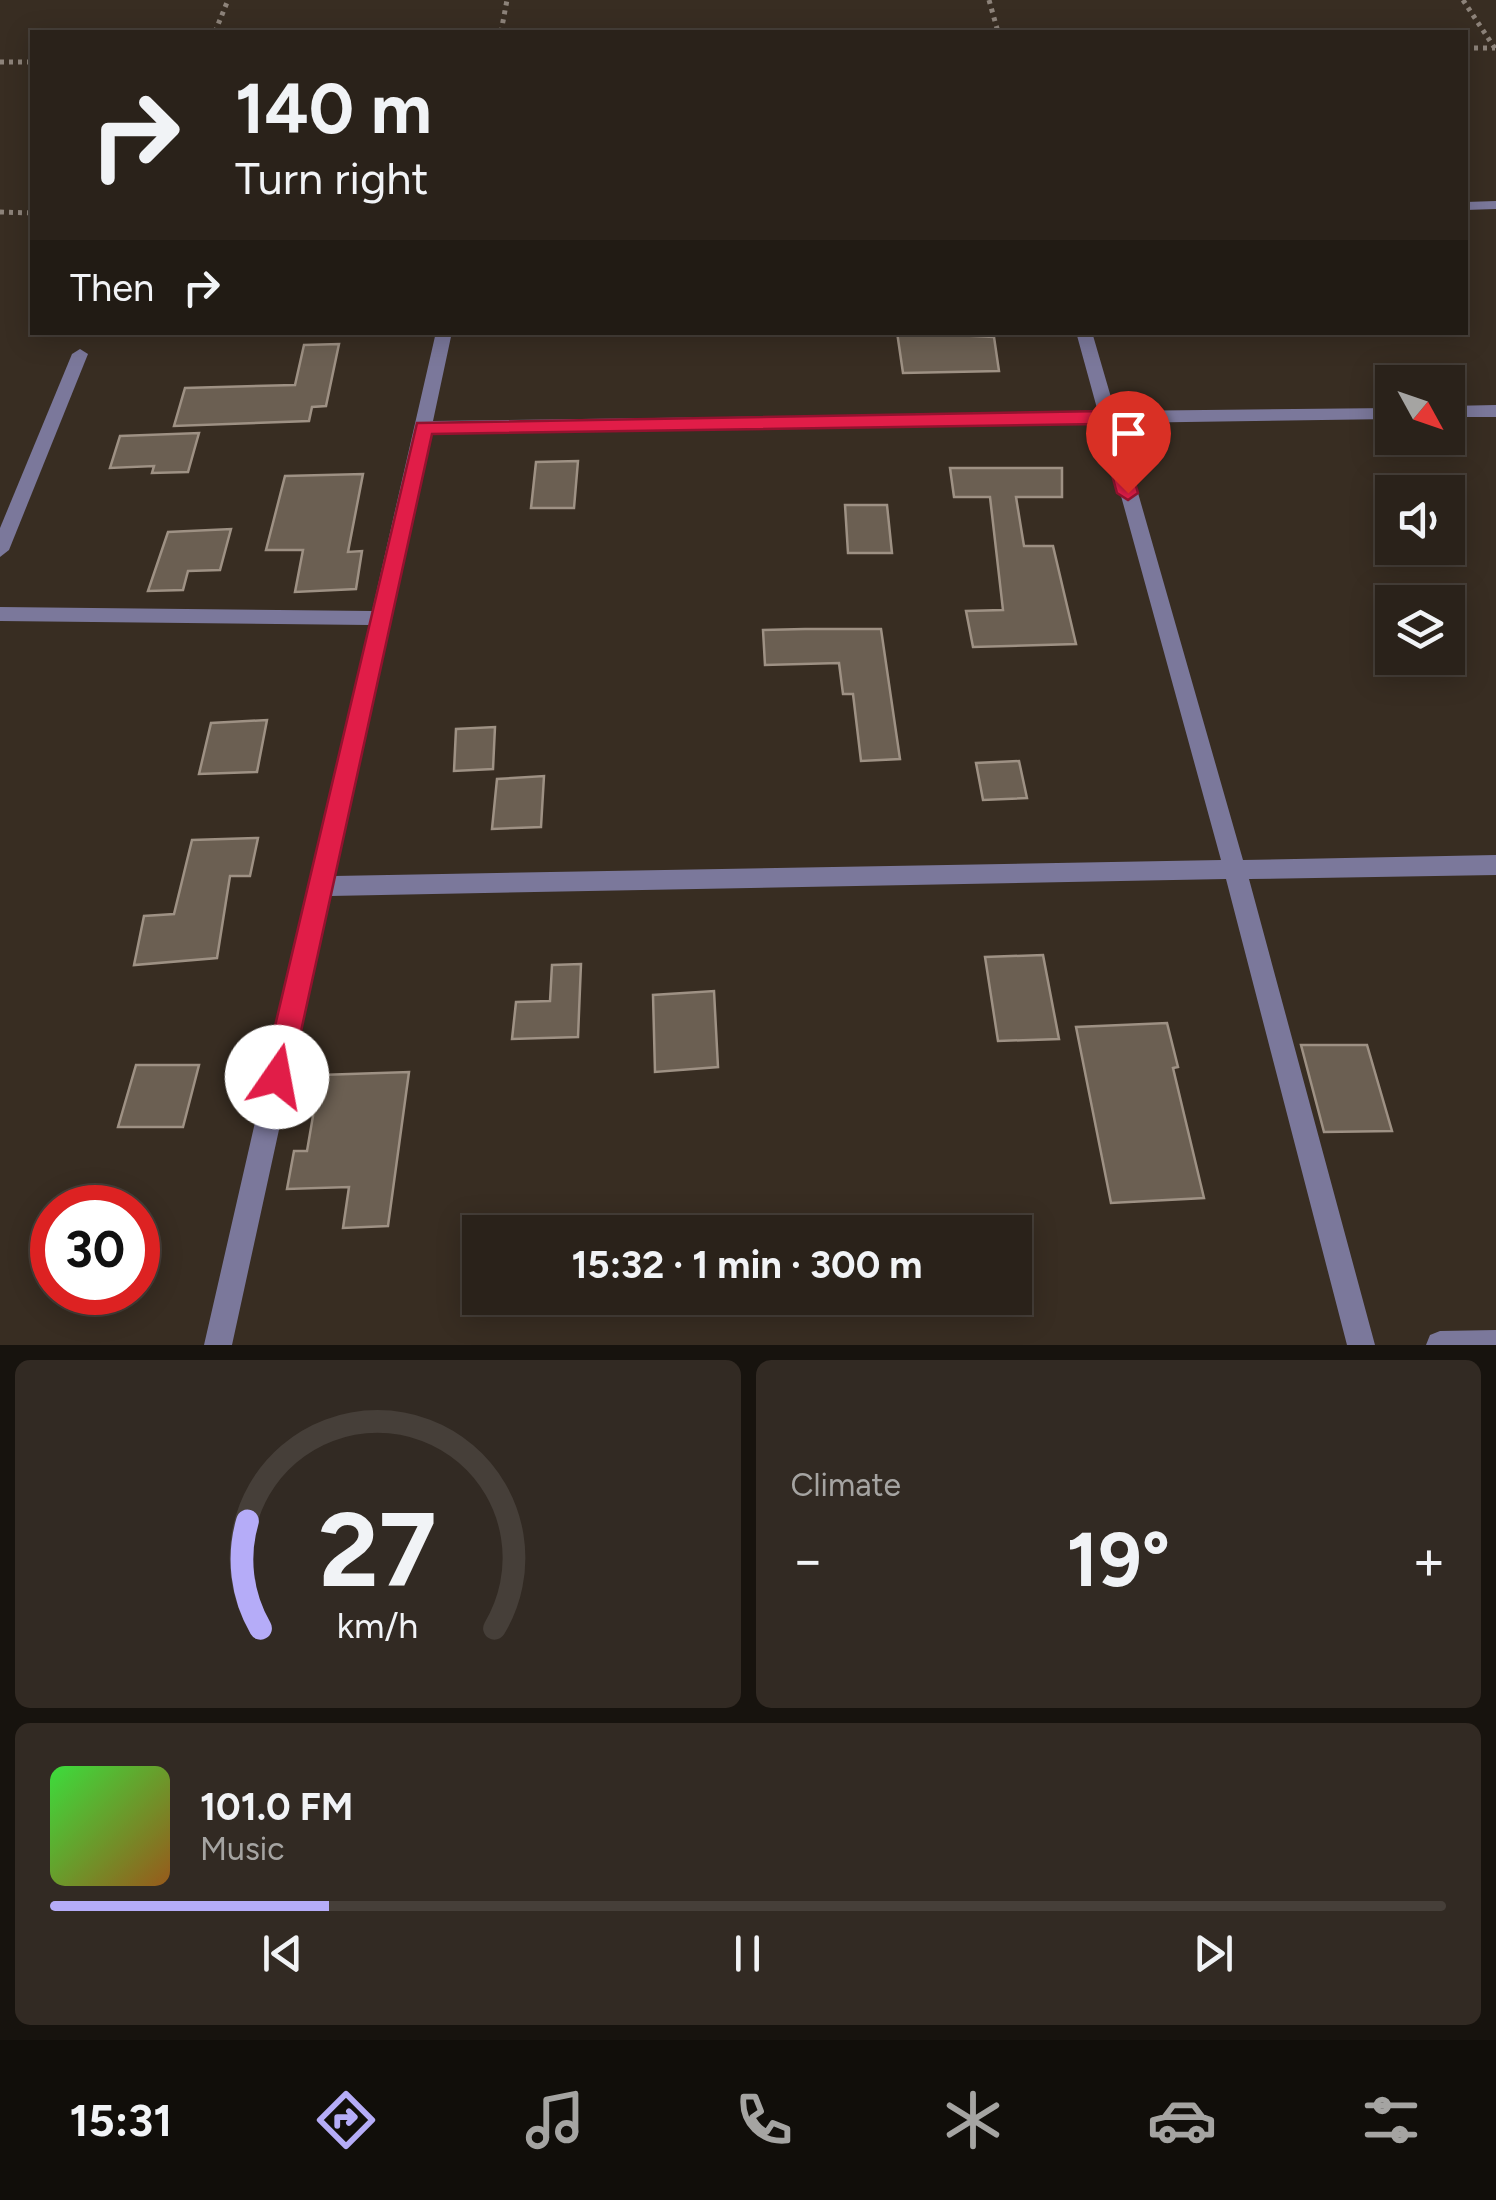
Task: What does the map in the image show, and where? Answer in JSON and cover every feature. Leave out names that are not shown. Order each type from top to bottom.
[{"type":"street","points":[[1468,206],[1496,206]]},
{"type":"street","points":[[218,1345],[443,335]]},
{"type":"street","points":[[1085,335],[1235,870],[1361,1345]]},
{"type":"street","points":[[0,550],[80,354]]},
{"type":"street","points":[[1465,412],[1496,411]]},
{"type":"street","points":[[424,427],[1375,413]]},
{"type":"street","points":[[0,614],[378,618]]},
{"type":"street","points":[[318,886],[1496,865]]},
{"type":"street","points":[[1440,1345],[1496,1344]]},
{"type":"path","points":[[217,30],[228,0]]},
{"type":"path","points":[[501,30],[506,0]]},
{"type":"path","points":[[989,0],[997,30]]},
{"type":"path","points":[[1463,0],[1496,49]]},
{"type":"path","points":[[1468,48],[1496,49]]},
{"type":"path","points":[[0,62],[30,62]]},
{"type":"path","points":[[0,212],[30,212]]},
{"type":"building","points":[[897,335],[994,337],[999,371],[903,373]]},
{"type":"building","points":[[339,344],[326,406],[312,407],[309,421],[174,426],[185,388],[295,385],[304,345]]},
{"type":"building","points":[[199,433],[188,472],[152,473],[154,466],[110,468],[120,436]]},
{"type":"building","points":[[578,461],[574,508],[531,508],[536,462]]},
{"type":"building","points":[[950,468],[1062,468],[1062,497],[1016,497],[1024,546],[1053,546],[1076,644],[973,647],[966,611],[1003,610],[990,497],[954,497]]},
{"type":"building","points":[[363,474],[348,552],[362,551],[356,589],[295,592],[303,550],[266,550],[285,476]]},
{"type":"building","points":[[845,505],[887,505],[892,553],[848,553]]},
{"type":"building","points":[[231,529],[220,570],[188,571],[183,590],[148,591],[168,532]]},
{"type":"building","points":[[881,629],[900,759],[861,761],[853,694],[843,694],[839,663],[765,665],[763,630]]},
{"type":"building","points":[[267,720],[257,772],[199,774],[211,723]]},
{"type":"building","points":[[495,727],[493,769],[454,771],[456,729]]},
{"type":"building","points":[[1019,761],[1027,798],[983,800],[976,763]]},
{"type":"building","points":[[544,776],[541,827],[492,829],[497,779]]},
{"type":"building","points":[[258,838],[250,876],[230,876],[217,958],[134,965],[144,916],[174,914],[192,840]]},
{"type":"building","points":[[1043,955],[1059,1039],[998,1041],[985,957]]},
{"type":"building","points":[[581,964],[578,1037],[512,1039],[516,1002],[550,1001],[552,965]]},
{"type":"building","points":[[714,991],[718,1067],[655,1072],[653,995]]},
{"type":"building","points":[[1167,1023],[1178,1067],[1173,1068],[1204,1198],[1111,1203],[1076,1027]]},
{"type":"building","points":[[1301,1045],[1367,1045],[1392,1131],[1324,1132]]},
{"type":"building","points":[[136,1065],[199,1065],[183,1127],[118,1127]]},
{"type":"building","points":[[409,1072],[388,1226],[343,1228],[349,1187],[287,1189],[294,1151],[307,1151],[320,1075]]},
{"type":"route","points":[[277,1077],[424,427],[1106,418],[1128,493]]}]
